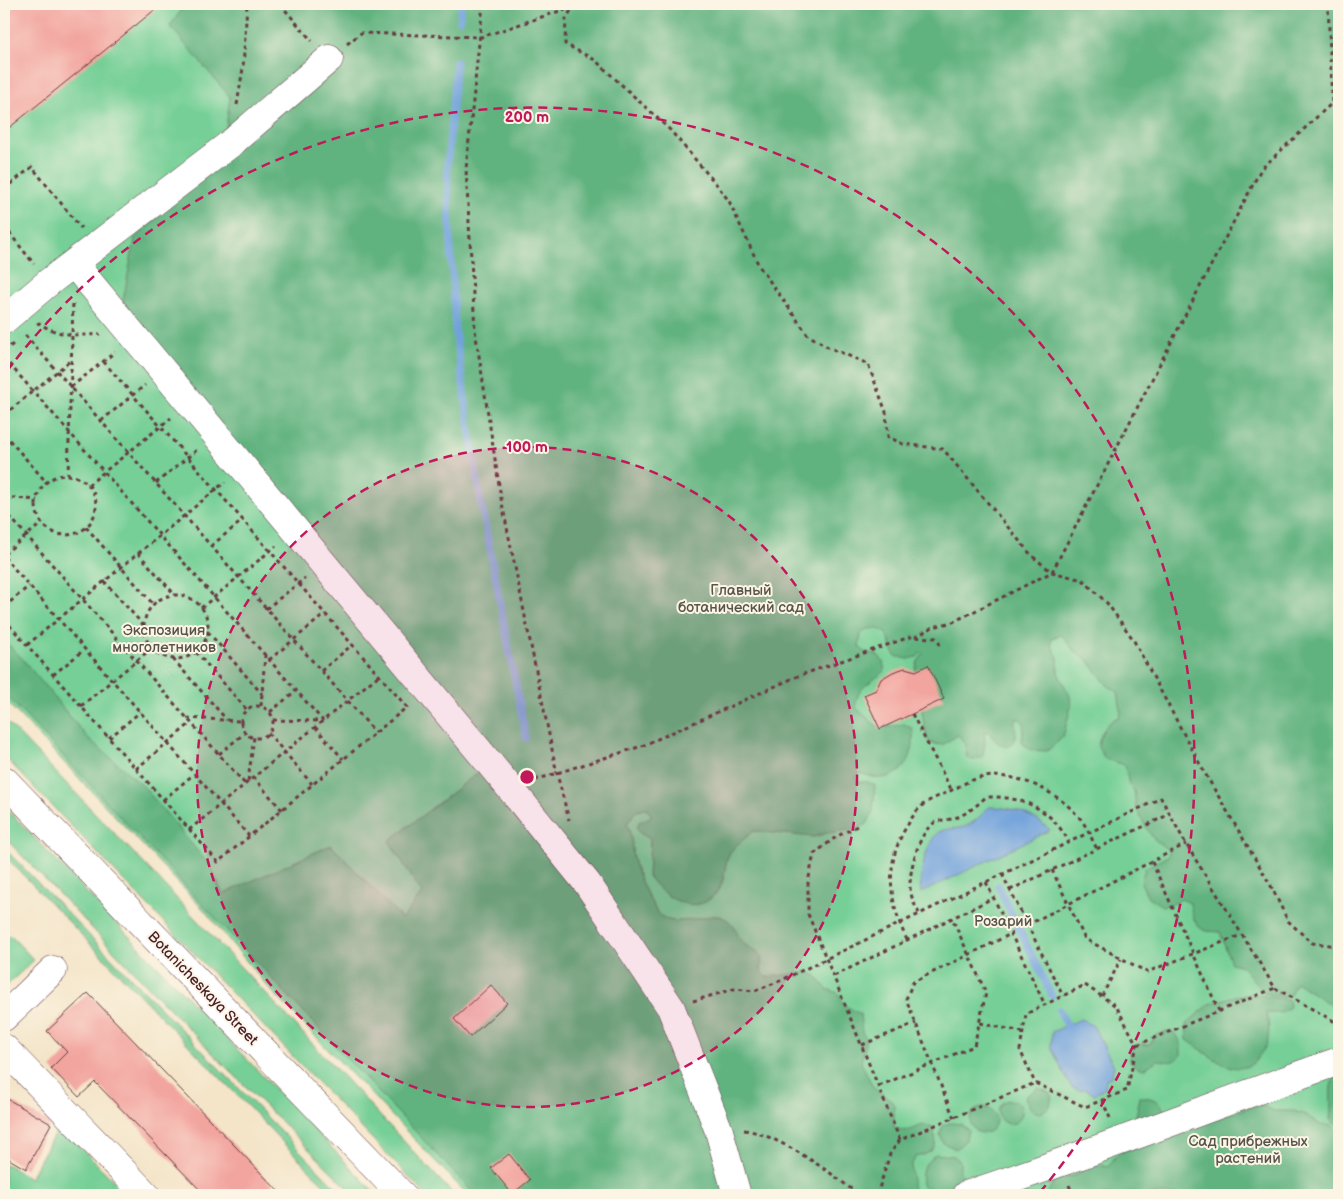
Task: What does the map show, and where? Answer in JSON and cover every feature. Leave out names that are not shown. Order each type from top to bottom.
[{"type":"main road","points":[[14,327],[49,282],[230,144],[329,59]]},
{"type":"main road","points":[[74,264],[587,883],[670,1008],[719,1131],[737,1195]]},
{"type":"main road","name":"Botanicheskaya Street","points":[[4,780],[402,1195]]},
{"type":"main road","points":[[4,1017],[53,970]]},
{"type":"main road","points":[[4,1048],[146,1195]]},
{"type":"main road","points":[[966,1195],[1060,1164],[1201,1110],[1339,1061]]},
{"type":"path","points":[[236,106],[243,68],[247,4]]},
{"type":"path","points":[[280,4],[329,59],[361,33],[481,37],[572,5],[581,4]]},
{"type":"path","points":[[483,4],[466,169],[475,330],[501,498],[556,774],[572,828]]},
{"type":"path","points":[[915,637],[933,627],[954,622],[1052,572],[1261,169],[1332,103],[1328,4]]},
{"type":"path","points":[[572,5],[566,19],[565,44],[596,60],[670,130],[717,185],[729,201],[759,266],[808,335],[828,347],[868,364],[886,412],[888,437],[903,444],[943,449],[1032,556],[1052,572],[1083,580],[1107,602],[1133,639],[1203,770],[1266,878],[1288,921],[1312,944],[1339,946]]},
{"type":"path","points":[[4,189],[32,167],[96,246]]},
{"type":"path","points":[[4,178],[9,185]]},
{"type":"path","points":[[4,226],[49,282]]},
{"type":"path","points":[[68,476],[74,264]]},
{"type":"path","points":[[39,323],[55,332],[72,335],[106,333]]},
{"type":"path","points":[[14,327],[71,387],[376,733]]},
{"type":"path","points":[[71,387],[119,348]]},
{"type":"path","points":[[4,358],[322,721]]},
{"type":"path","points":[[4,415],[72,360]]},
{"type":"path","points":[[4,619],[218,862],[407,707],[103,362]]},
{"type":"path","points":[[101,421],[149,382]]},
{"type":"path","points":[[88,485],[177,413]]},
{"type":"path","points":[[4,434],[47,483]]},
{"type":"path","points":[[156,483],[204,444]]},
{"type":"path","points":[[68,476],[81,480],[88,485],[93,493],[96,505],[94,517],[86,528],[75,534],[63,535],[51,531],[42,523],[37,512],[37,500],[47,483],[57,477],[68,476]]},
{"type":"path","points":[[26,645],[227,481]]},
{"type":"path","points":[[4,497],[37,500]]},
{"type":"path","points":[[4,510],[186,718],[247,783]]},
{"type":"path","points":[[211,546],[243,520]]},
{"type":"path","points":[[42,523],[4,556],[249,836]]},
{"type":"path","points":[[86,528],[154,604]]},
{"type":"path","points":[[201,608],[277,546]]},
{"type":"path","points":[[138,553],[175,595]]},
{"type":"path","points":[[266,609],[312,572]]},
{"type":"path","points":[[104,581],[144,626]]},
{"type":"path","points":[[4,608],[29,586]]},
{"type":"path","points":[[175,595],[186,596],[201,608],[206,617],[207,631],[202,646],[196,652],[186,657],[166,658],[152,648],[145,637],[145,617],[154,604],[166,596],[175,595]]},
{"type":"path","points":[[269,660],[325,614]]},
{"type":"path","points":[[207,631],[262,694]]},
{"type":"path","points":[[510,788],[642,746],[798,676],[910,637],[936,638],[942,648]]},
{"type":"path","points":[[321,670],[352,645]]},
{"type":"path","points":[[81,706],[152,648]]},
{"type":"path","points":[[53,675],[85,649]]},
{"type":"path","points":[[196,652],[247,710]]},
{"type":"path","points":[[261,706],[265,655]]},
{"type":"path","points":[[173,658],[227,720]]},
{"type":"path","points":[[189,830],[379,675]]},
{"type":"path","points":[[270,712],[296,690]]},
{"type":"path","points":[[261,706],[270,712],[273,726],[268,734],[262,737],[254,737],[246,732],[242,721],[247,710],[261,706]]},
{"type":"path","points":[[108,738],[140,712]]},
{"type":"path","points":[[912,714],[952,790]]},
{"type":"path","points":[[186,718],[242,721]]},
{"type":"path","points":[[273,720],[322,721]]},
{"type":"path","points":[[136,769],[191,723]]},
{"type":"path","points":[[315,727],[343,759]]},
{"type":"path","points":[[219,754],[246,732]]},
{"type":"path","points":[[268,734],[312,784]]},
{"type":"path","points":[[247,783],[254,737]]},
{"type":"path","points":[[163,800],[194,774]]},
{"type":"path","points":[[907,940],[899,923],[890,888],[892,862],[900,839],[911,818],[925,803],[952,790],[979,778],[999,776],[1018,779],[1059,798],[1080,817],[1096,849]]},
{"type":"path","points":[[253,777],[282,810]]},
{"type":"path","points":[[919,913],[910,888],[912,865],[918,847],[927,830],[935,822],[960,816],[972,810],[986,797],[1016,799],[1031,804],[1048,815],[1060,826],[1069,842]]},
{"type":"path","points":[[670,1008],[734,989],[755,991],[1161,798],[1186,844],[1275,988],[1339,1024]]},
{"type":"path","points":[[1010,890],[1170,814]]},
{"type":"path","points":[[857,826],[836,837],[814,854],[808,882],[808,914],[900,1140]]},
{"type":"path","points":[[1027,925],[1186,844]]},
{"type":"path","points":[[1152,862],[1219,1011]]},
{"type":"path","points":[[1052,870],[1085,939],[1147,972],[1241,935]]},
{"type":"path","points":[[1002,874],[1063,996]]},
{"type":"path","points":[[986,882],[1045,1005]]},
{"type":"path","points":[[834,976],[993,898]]},
{"type":"path","points":[[879,1086],[974,1046],[986,992],[952,918]]},
{"type":"path","points":[[954,1118],[906,999],[913,982],[1011,934]]},
{"type":"path","points":[[1102,996],[1121,959]]},
{"type":"path","points":[[1085,985],[1116,1006],[1138,1045],[1126,1090],[1085,1107],[1035,1083],[1020,1050],[1026,1014],[1063,996],[1085,985]]},
{"type":"path","points":[[1138,1045],[1275,988]]},
{"type":"path","points":[[862,1045],[916,1023]]},
{"type":"path","points":[[980,1023],[1022,1032]]},
{"type":"path","points":[[877,1195],[890,1154],[900,1140],[1035,1083]]},
{"type":"path","points":[[1102,1100],[1107,1111]]},
{"type":"path","points":[[719,1131],[735,1128],[756,1131],[799,1154],[858,1195]]},
{"type":"green space","name":"Главный ботанический сад","points":[[4,4],[1339,4],[1339,1195],[468,1195],[268,987],[205,911],[4,699]]},
{"type":"green space","name":"Главный ботанический сад","points":[[186,4],[1339,4],[1339,1022],[1334,1007],[1296,982],[1290,995],[1284,997],[1264,993],[1242,966],[1231,963],[1220,932],[1203,930],[1199,927],[1193,916],[1190,903],[1181,899],[1176,903],[1162,906],[1148,897],[1141,883],[1145,868],[1168,856],[1169,851],[1153,838],[1145,826],[1136,808],[1134,791],[1129,785],[1125,765],[1105,759],[1098,747],[1104,729],[1119,717],[1121,712],[1118,692],[1107,685],[1088,660],[1074,651],[1062,635],[1052,638],[1051,644],[1058,658],[1058,673],[1070,696],[1071,707],[1063,737],[1047,751],[1031,750],[1022,743],[1024,723],[1020,719],[1015,719],[1016,737],[1013,744],[1009,746],[1002,745],[989,732],[984,732],[983,756],[974,760],[967,758],[965,743],[958,735],[942,745],[930,743],[927,739],[915,673],[917,663],[923,654],[921,652],[917,657],[908,659],[895,656],[887,634],[877,629],[871,629],[861,634],[859,647],[865,652],[878,655],[883,662],[885,671],[861,690],[856,701],[856,708],[877,726],[886,727],[904,724],[912,728],[913,746],[907,762],[896,774],[878,778],[859,773],[855,777],[858,782],[868,782],[875,785],[873,812],[867,824],[857,829],[827,833],[814,837],[754,831],[730,852],[722,883],[712,897],[703,903],[693,905],[673,899],[663,892],[648,876],[650,839],[640,833],[637,828],[639,822],[652,816],[646,808],[635,812],[627,824],[637,871],[655,909],[665,919],[682,921],[709,916],[722,917],[734,926],[743,943],[762,956],[761,971],[767,977],[807,972],[815,975],[827,989],[838,993],[844,1005],[860,1014],[862,1032],[865,1037],[865,1048],[861,1062],[873,1087],[891,1100],[894,1105],[894,1127],[906,1130],[923,1125],[931,1126],[934,1132],[935,1143],[932,1150],[916,1157],[911,1165],[913,1195],[475,1195],[4,693],[4,641],[20,656],[87,737],[144,787],[210,866],[223,894],[331,845],[402,919],[422,893],[389,841],[484,768],[121,311],[135,238],[208,170],[224,142],[230,97],[170,26]]},
{"type":"green space","points":[[4,719],[150,870],[454,1195],[426,1195],[5,757]]},
{"type":"green space","points":[[4,806],[377,1195],[355,1195],[223,1064],[4,837]]},
{"type":"green space","points":[[4,848],[343,1195],[334,1195],[4,855]]},
{"type":"green space","points":[[10,935],[34,960],[4,988],[4,963],[8,959],[4,955],[4,940]]},
{"type":"green space","points":[[1251,994],[1284,999],[1289,1001],[1290,1007],[1280,1013],[1266,1013],[1269,1026],[1266,1046],[1252,1064],[1235,1068],[1226,1065],[1187,1040],[1186,1024],[1210,1004],[1234,996]]},
{"type":"green space","points":[[1171,1031],[1179,1038],[1180,1044],[1181,1055],[1175,1060],[1170,1062],[1158,1060],[1144,1069],[1137,1067],[1130,1061],[1131,1050],[1137,1044],[1149,1045],[1156,1035]]},
{"type":"green space","name":"Сад прибрежных растений","points":[[1339,1076],[1339,1127],[1330,1120],[1332,1081]]},
{"type":"green space","points":[[1038,1088],[1049,1092],[1052,1097],[1050,1106],[1041,1113],[1032,1110],[1025,1097]]},
{"type":"green space","points":[[1140,1097],[1157,1101],[1166,1115],[1141,1122],[1136,1116]]},
{"type":"green space","points":[[1010,1100],[1015,1101],[1021,1107],[1021,1117],[1015,1123],[1010,1124],[1005,1123],[999,1117],[998,1112],[999,1107],[1005,1101]]},
{"type":"green space","name":"Сад прибрежных растений","points":[[1259,1104],[1274,1111],[1294,1111],[1306,1115],[1321,1125],[1333,1126],[1339,1137],[1339,1195],[1051,1195],[1048,1192],[1055,1179],[1078,1175],[1081,1166],[1090,1163],[1108,1167],[1118,1153]]},
{"type":"green space","points":[[983,1107],[992,1111],[996,1120],[992,1129],[983,1133],[974,1129],[970,1120],[974,1111]]},
{"type":"green space","points":[[950,1123],[961,1124],[968,1130],[966,1140],[956,1149],[943,1143],[940,1134],[943,1125]]},
{"type":"green space","points":[[59,1126],[128,1195],[4,1195],[4,1163],[30,1178]]},
{"type":"green space","points":[[936,1154],[954,1156],[960,1161],[960,1172],[964,1177],[1022,1195],[945,1195],[945,1189],[931,1190],[922,1185],[922,1171],[928,1161]]},
{"type":"water","points":[[989,807],[1006,808],[1022,812],[1050,830],[921,893],[922,869],[928,849],[936,835],[943,830],[961,828],[968,825]]},
{"type":"water","points":[[1081,1019],[1093,1026],[1114,1066],[1111,1077],[1106,1079],[1105,1088],[1095,1094],[1085,1089],[1080,1090],[1071,1087],[1051,1047],[1052,1032]]},
{"type":"building","points":[[4,4],[162,4],[4,132]]},
{"type":"building","points":[[928,665],[944,699],[880,729],[864,695],[876,690],[881,679],[893,672],[905,668],[916,671]]},
{"type":"building","points":[[491,985],[507,1003],[470,1037],[454,1019]]},
{"type":"building","points":[[88,993],[282,1195],[205,1195],[95,1082],[79,1097],[51,1068],[67,1052],[47,1031]]},
{"type":"building","points":[[4,1097],[51,1124],[26,1169],[4,1156]]},
{"type":"building","points":[[509,1154],[530,1180],[512,1194],[491,1168]]},
{"type":"waterway","points":[[460,20],[461,4]]},
{"type":"waterway","points":[[456,62],[447,168],[455,330],[480,498],[526,738]]},
{"type":"waterway","points":[[998,886],[1052,996]]},
{"type":"waterway","points":[[1059,1010],[1067,1025]]},
{"type":"waterway","points":[[945,1195],[961,1190]]},
{"type":"park label","name":"Экспозиция многолетников","points":[[164,638]]},
{"type":"park label","name":"Розарий","points":[[1003,921]]}]
